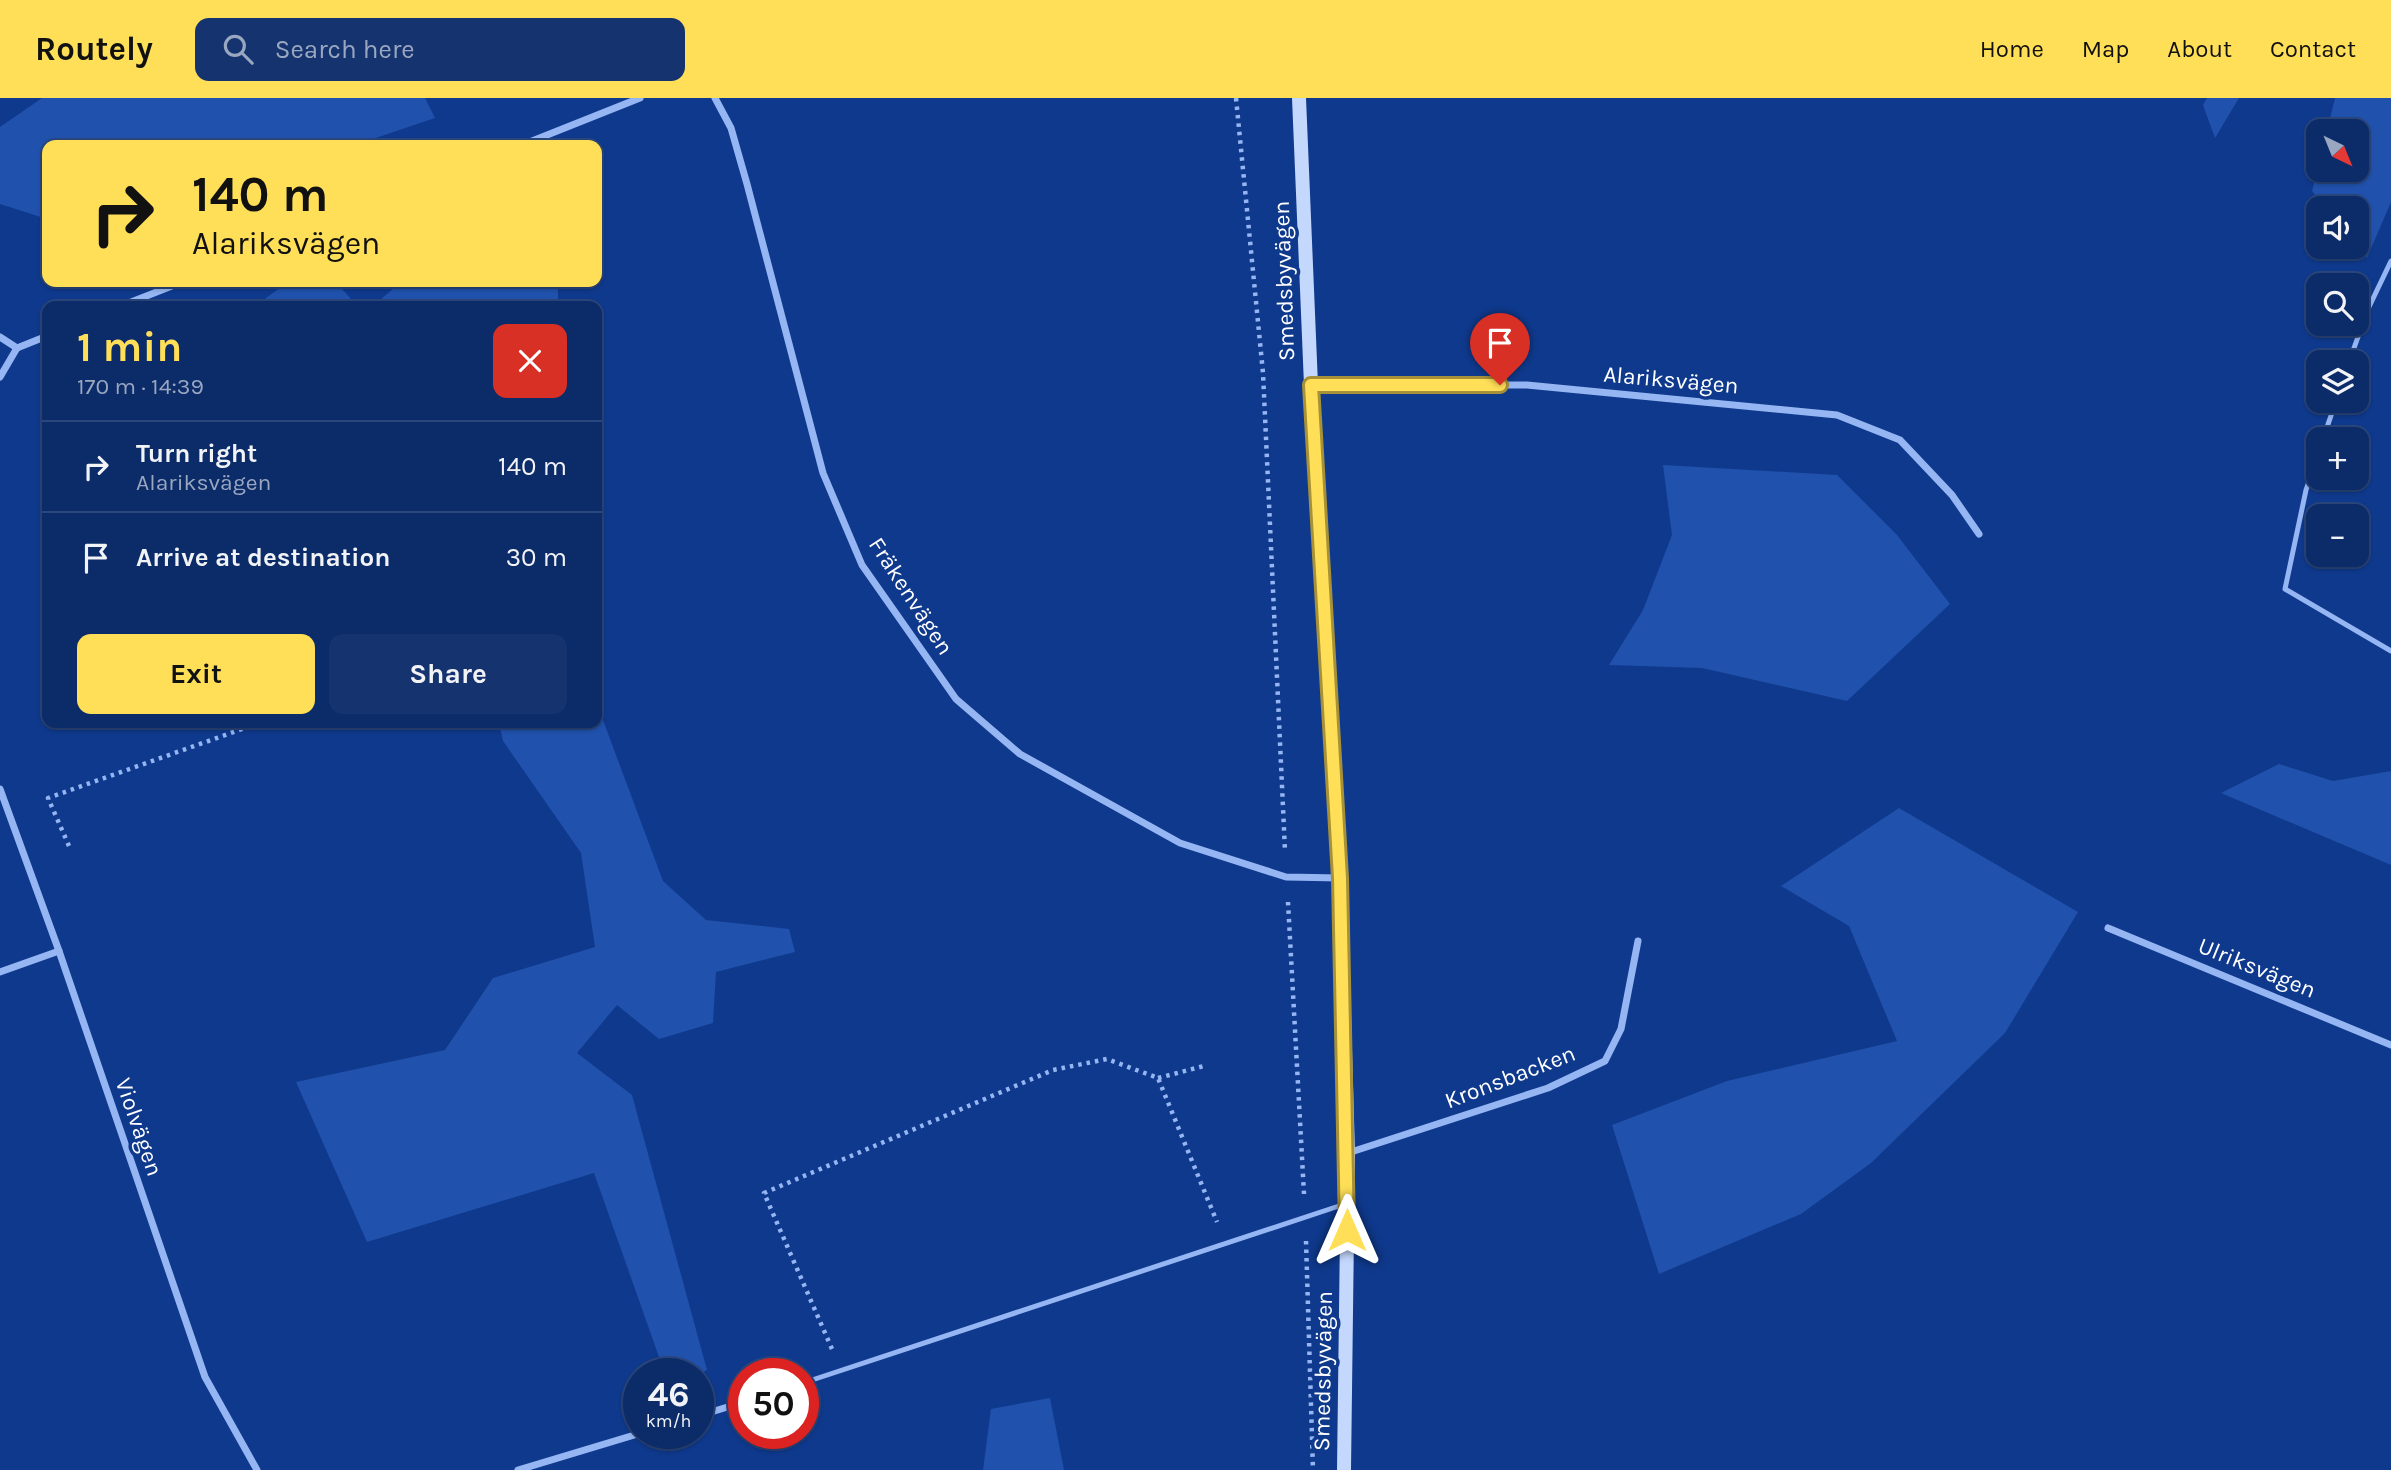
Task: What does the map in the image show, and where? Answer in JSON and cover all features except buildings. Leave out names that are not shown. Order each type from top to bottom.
[{"type":"main road","name":"Smedsbyvägen","points":[[1299,98],[1311,385],[1340,878],[1348,1153],[1344,1470]]},
{"type":"street","points":[[535,140],[640,98]]},
{"type":"street","name":"Fräkenvägen","points":[[715,98],[731,128],[755,211],[823,473],[862,565],[956,699],[1020,754],[1180,843],[1286,877],[1340,878]]},
{"type":"street","points":[[134,301],[169,287]]},
{"type":"street","points":[[0,337],[17,348]]},
{"type":"street","points":[[0,377],[17,348],[42,338]]},
{"type":"street","name":"Alariksvägen","points":[[1311,385],[1527,385],[1837,415],[1900,440],[1952,495],[1979,534]]},
{"type":"street","name":"Violvägen","points":[[0,789],[59,951],[205,1377],[257,1470]]},
{"type":"street","name":"Ulriksvägen","points":[[2108,928],[2391,1045]]},
{"type":"street","name":"Kronsbacken","points":[[1348,1153],[1548,1088],[1605,1061],[1622,1029],[1638,941]]},
{"type":"street","points":[[0,972],[59,951]]},
{"type":"street","points":[[518,1470],[623,1438]]},
{"type":"lane","points":[[2353,350],[2368,309],[2391,261]]},
{"type":"lane","points":[[2306,490],[2285,589],[2391,651]]},
{"type":"lane","points":[[819,1378],[1347,1203]]},
{"type":"path","points":[[1236,98],[1263,373],[1286,877],[1305,1216],[1313,1470]]},
{"type":"path","points":[[69,846],[48,798],[246,728]]},
{"type":"path","points":[[841,1370],[764,1193],[1053,1070],[1107,1059],[1158,1078],[1204,1066]]},
{"type":"path","points":[[1158,1078],[1226,1243]]},
{"type":"shaded area","points":[[42,98],[425,98],[435,118],[370,140],[42,140],[42,217],[0,204],[0,127]]},
{"type":"shaded area","points":[[2207,98],[2239,98],[2215,138],[2203,105]]},
{"type":"shaded area","points":[[2335,98],[2391,98],[2391,202],[2369,253],[2369,196],[2316,196],[2312,191],[2314,182],[2370,182],[2370,119],[2330,119]]},
{"type":"shaded area","points":[[281,287],[340,287],[353,301],[262,301]]},
{"type":"shaded area","points":[[395,287],[558,287],[558,301],[379,301]]},
{"type":"shaded area","points":[[1663,465],[1837,475],[1897,535],[1950,604],[1847,701],[1702,668],[1609,665],[1643,610],[1672,535]]},
{"type":"shaded area","points":[[602,717],[663,881],[706,920],[789,929],[795,952],[716,972],[713,1023],[659,1039],[617,1005],[577,1053],[632,1095],[704,1358],[659,1358],[594,1173],[367,1242],[296,1082],[445,1050],[493,978],[595,947],[581,853],[503,741],[500,728],[602,728]]},
{"type":"shaded area","points":[[2279,764],[2333,781],[2391,771],[2391,865],[2221,793]]},
{"type":"shaded area","points":[[1899,808],[2078,912],[2005,1033],[1871,1163],[1801,1214],[1659,1274],[1612,1125],[1727,1081],[1897,1041],[1849,926],[1781,886]]},
{"type":"shaded area","points":[[1050,1398],[1064,1470],[983,1470],[991,1409]]},
{"type":"route","points":[[1347,1230],[1348,1153],[1340,878],[1311,385],[1500,385]]}]
